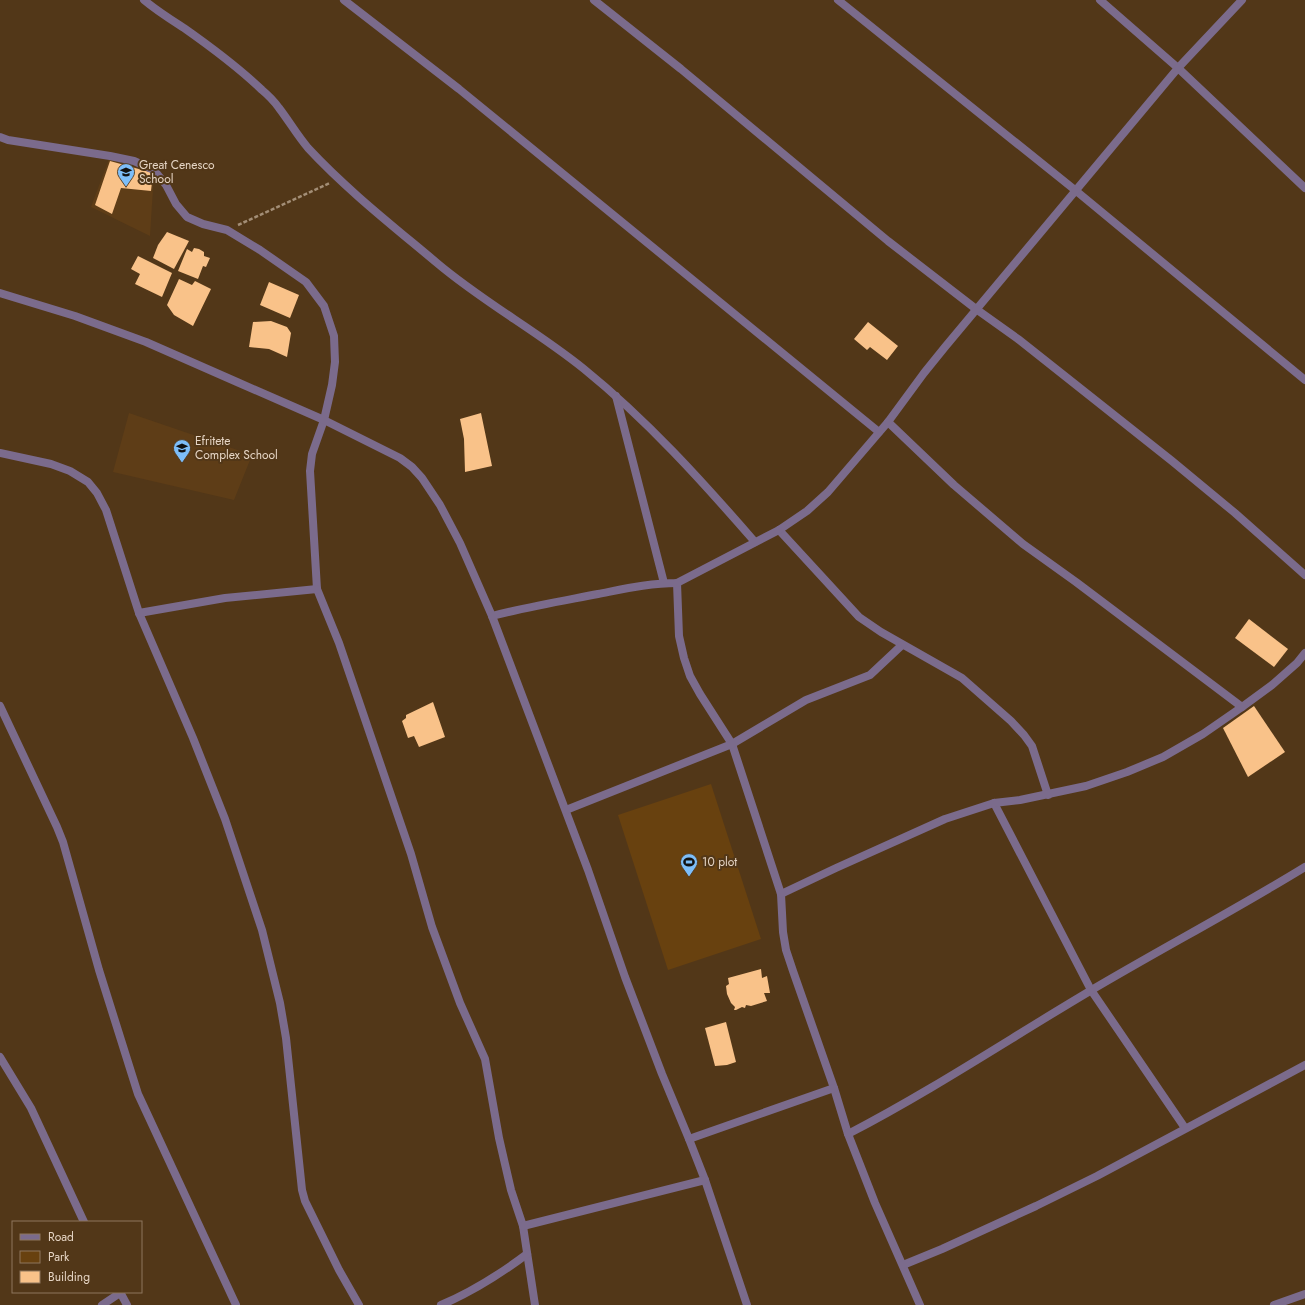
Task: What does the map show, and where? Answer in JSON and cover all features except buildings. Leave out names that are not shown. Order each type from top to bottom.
[{"type":"street","points":[[144,0],[220,55],[261,89],[278,106],[306,146],[339,179],[444,269],[582,367],[616,396],[658,436],[755,542]]},
{"type":"street","points":[[344,0],[459,88],[879,432]]},
{"type":"street","points":[[594,0],[681,69],[888,241],[976,309],[1018,339],[1172,461],[1235,513],[1305,575]]},
{"type":"street","points":[[838,0],[1075,190],[1305,380]]},
{"type":"street","points":[[1100,0],[1178,68],[1305,188]]},
{"type":"street","points":[[492,616],[530,606],[562,600],[664,583],[677,583],[779,530],[807,511],[828,492],[888,422],[924,373],[976,309],[1178,68],[1242,0]]},
{"type":"street","points":[[0,137],[8,140],[134,161],[154,170],[160,176],[176,204],[187,217],[203,224],[227,230],[260,250],[306,282],[324,306],[334,336],[335,362],[332,386],[324,420],[312,454],[310,471],[317,590],[339,643],[411,854],[432,927],[460,1003],[485,1059],[499,1138],[511,1190],[523,1226],[526,1254],[535,1305]]},
{"type":"street","points":[[0,293],[75,316],[146,342],[324,420],[400,458],[412,467],[422,478],[440,504],[460,543],[492,616],[566,810],[625,977],[705,1180],[747,1305]]},
{"type":"street","points":[[616,396],[664,583]]},
{"type":"street","points":[[888,422],[954,485],[1022,544],[1076,582],[1242,707]]},
{"type":"street","points":[[0,453],[51,464],[70,471],[88,482],[97,493],[106,510],[139,613],[193,738],[225,818],[262,930],[280,1003],[286,1038],[302,1190],[305,1201],[339,1270],[359,1305]]},
{"type":"street","points":[[779,530],[859,617],[902,645],[962,678],[1011,721],[1032,746],[1048,796]]},
{"type":"street","points":[[677,583],[679,636],[690,676],[732,744],[781,894],[783,932],[786,950],[834,1088],[848,1134],[875,1203],[920,1305]]},
{"type":"street","points":[[139,613],[225,598],[317,590]]},
{"type":"street","points":[[566,810],[732,744],[806,700],[870,675],[902,645]]},
{"type":"street","points":[[781,894],[945,819],[994,803],[1048,796],[1086,786],[1127,772],[1163,757],[1203,734],[1242,707],[1272,685],[1297,663],[1305,653]]},
{"type":"street","points":[[0,709],[54,820],[63,842],[99,970],[138,1094],[236,1305]]},
{"type":"street","points":[[994,803],[1091,990],[1185,1128]]},
{"type":"street","points":[[848,1134],[938,1084],[1091,990],[1305,867]]},
{"type":"street","points":[[0,1057],[31,1108],[84,1221]]},
{"type":"street","points":[[902,1265],[942,1249],[1097,1176],[1305,1065]]},
{"type":"street","points":[[689,1139],[834,1088]]},
{"type":"street","points":[[523,1226],[705,1180]]},
{"type":"street","points":[[440,1305],[475,1289],[500,1274],[526,1254]]},
{"type":"street","points":[[102,1305],[119,1293]]},
{"type":"street","points":[[121,1293],[128,1305]]},
{"type":"street","points":[[1274,1305],[1305,1294]]},
{"type":"path","points":[[227,230],[339,179]]},
{"type":"shaded area","name":"Great Cenesco School","points":[[109,159],[154,173],[150,236],[91,207]]},
{"type":"shaded area","name":"Efritete Complex School","points":[[129,413],[252,455],[234,500],[113,472]]},
{"type":"green space","name":"10 plot","points":[[711,784],[761,939],[668,970],[618,815]]},
{"type":"place","name":"Great Cenesco School","points":[[126,187]]},
{"type":"place","name":"Efritete Complex School","points":[[182,463]]},
{"type":"place","name":"10 plot","points":[[689,877]]}]
